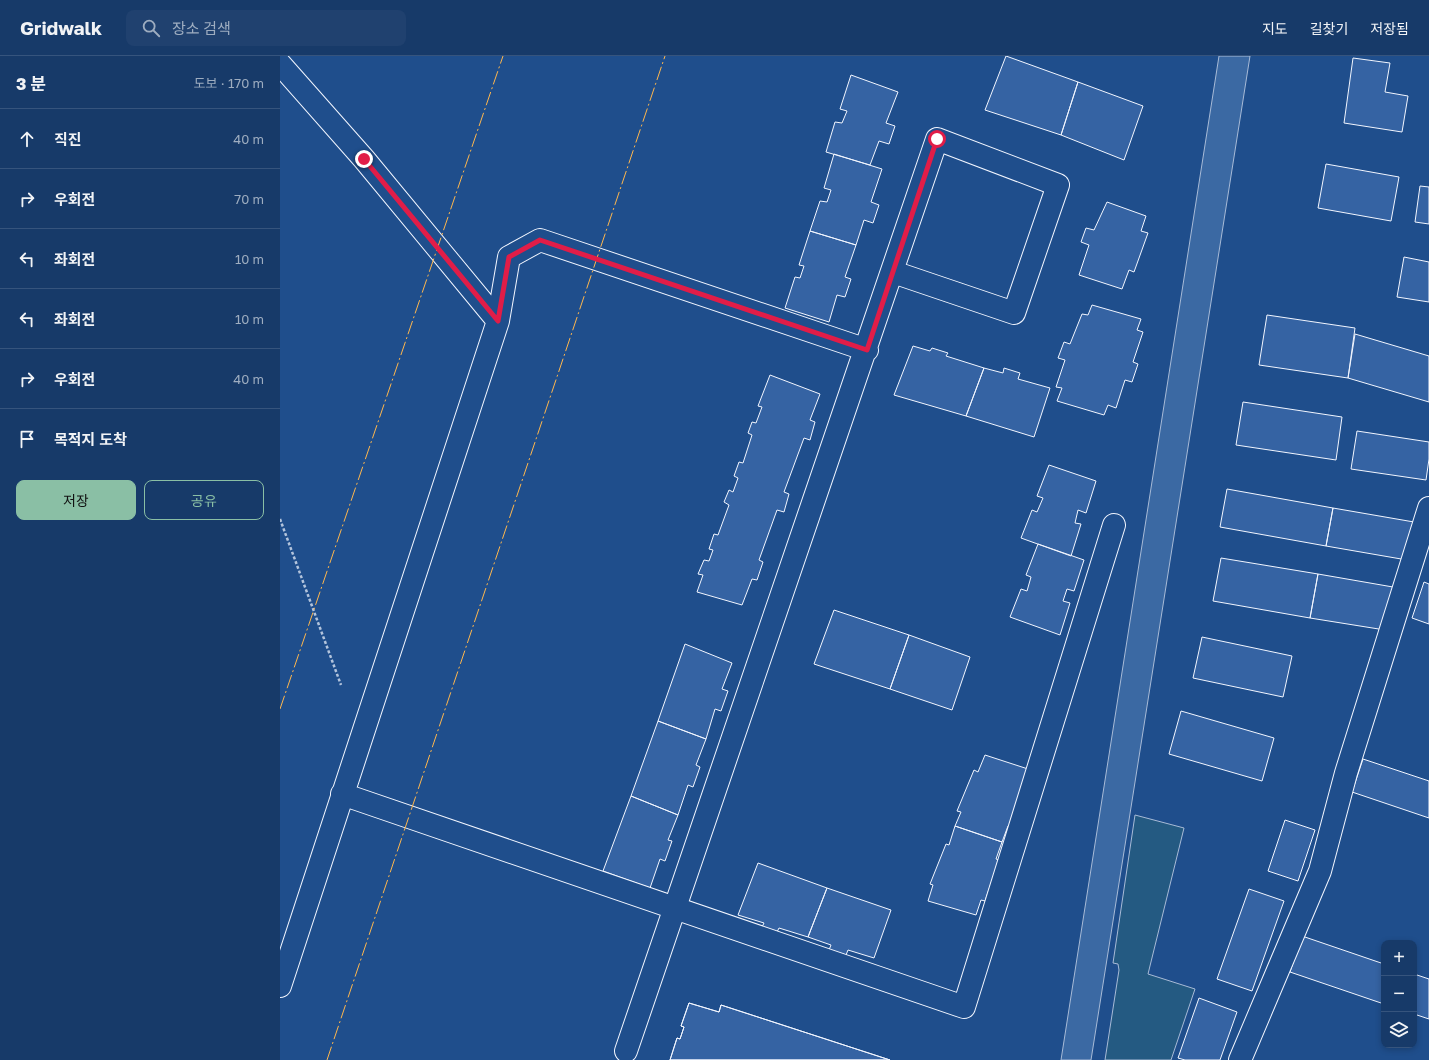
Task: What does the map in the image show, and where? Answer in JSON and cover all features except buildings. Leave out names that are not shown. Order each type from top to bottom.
[{"type":"street","points":[[280,64],[364,159],[498,321]]},
{"type":"street","points":[[626,1051],[867,350],[937,139],[1058,185],[1014,313],[893,272]]},
{"type":"street","points":[[280,986],[498,321],[509,257],[540,240],[867,350]]},
{"type":"street","points":[[1240,1060],[1320,871],[1346,773],[1429,508]]},
{"type":"street","points":[[342,794],[964,1007],[1114,525]]},
{"type":"path","points":[[280,519],[341,685]]},
{"type":"shaded area","points":[[1219,56],[1250,56],[1091,1060],[1061,1060]]},
{"type":"shaded area","points":[[1135,815],[1184,828],[1148,974],[1195,989],[1171,1060],[1105,1060],[1119,970],[1118,964],[1113,963]]},
{"type":"power","points":[[280,709],[503,56]]},
{"type":"power","points":[[327,1060],[665,56]]},
{"type":"route","points":[[364,159],[498,321],[509,257],[540,240],[867,350],[937,139]]}]
